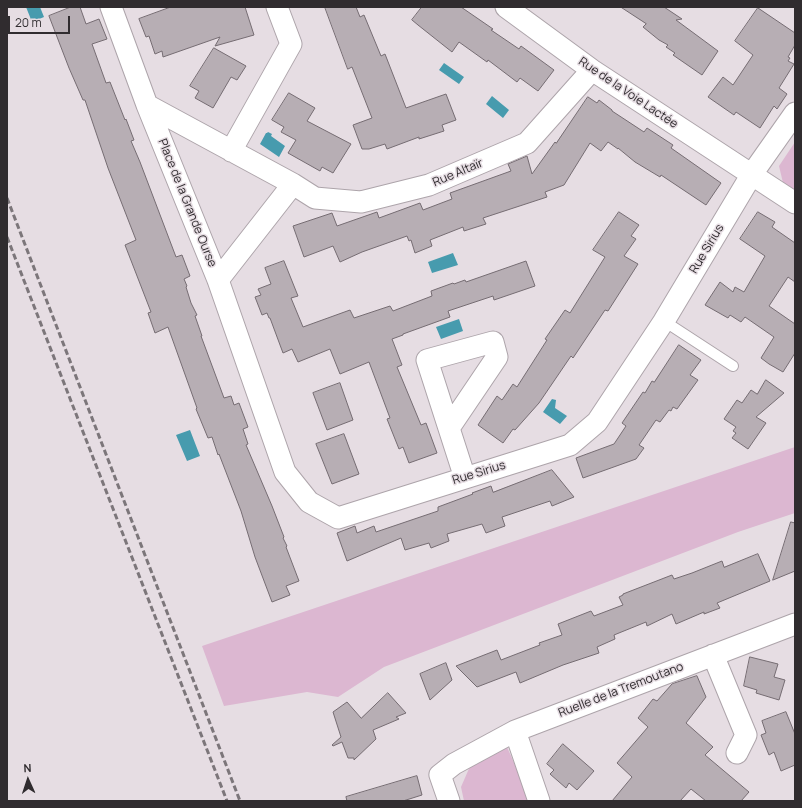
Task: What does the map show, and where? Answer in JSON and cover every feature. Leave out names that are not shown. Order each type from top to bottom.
[{"type":"street","name":"Place de la Grande Ourse","points":[[111,7],[147,104],[218,280]]},
{"type":"street","points":[[232,151],[291,44],[277,7]]},
{"type":"street","name":"Rue de la Voie Lactée","points":[[506,7],[592,70],[795,203]]},
{"type":"street","name":"Rue Altaïr","points":[[293,184],[315,198],[361,202],[429,185],[527,143],[592,70]]},
{"type":"street","points":[[147,104],[293,184]]},
{"type":"street","name":"Rue Sirius","points":[[218,280],[285,472],[309,502],[338,518],[570,445],[597,422],[664,321],[752,174],[795,113]]},
{"type":"street","name":"Place de la Grande Ourse","points":[[218,280],[293,184]]},
{"type":"street","points":[[449,428],[465,478]]},
{"type":"street","name":"Ruelle de la Tremoutano","points":[[449,801],[440,775],[454,764],[515,730],[795,624]]},
{"type":"street","points":[[713,655],[746,735],[737,753]]},
{"type":"street","points":[[515,730],[539,801]]},
{"type":"lane","points":[[664,321],[733,366]]},
{"type":"shaded area","points":[[795,142],[795,193],[784,187],[779,166]]},
{"type":"shaded area","points":[[795,447],[795,513],[738,532],[384,667],[338,697],[307,692],[224,706],[202,646]]},
{"type":"shaded area","points":[[507,747],[531,801],[464,801],[461,787],[471,764]]},
{"type":"water","points":[[26,7],[40,7],[44,17],[32,22]]},
{"type":"water","points":[[444,63],[464,77],[459,84],[439,70]]},
{"type":"water","points":[[492,96],[509,110],[503,118],[486,104]]},
{"type":"water","points":[[268,132],[285,146],[279,157],[260,144]]},
{"type":"water","points":[[453,253],[458,265],[432,273],[428,262]]},
{"type":"water","points":[[459,319],[463,331],[441,339],[436,327]]},
{"type":"water","points":[[552,399],[556,400],[555,408],[567,416],[560,424],[543,412]]},
{"type":"water","points":[[190,430],[200,456],[187,461],[176,435]]},
{"type":"building","points":[[71,7],[80,7],[86,24],[99,19],[107,39],[92,44],[106,83],[110,82],[125,120],[126,119],[134,140],[131,141],[176,257],[182,255],[190,276],[184,279],[187,286],[186,287],[197,315],[195,316],[201,336],[224,398],[231,396],[234,405],[239,403],[248,427],[243,429],[248,444],[246,445],[272,506],[299,581],[286,586],[290,595],[272,602],[255,557],[241,511],[212,437],[208,438],[196,409],[197,408],[168,327],[155,333],[148,313],[151,312],[125,245],[136,240],[108,168],[85,100],[83,100],[69,68],[49,16]]},
{"type":"building","points":[[171,7],[245,7],[254,35],[215,46],[220,37],[163,57],[162,51],[155,54],[149,36],[146,37],[139,19]]},
{"type":"building","points":[[325,7],[356,7],[360,17],[364,15],[381,56],[385,54],[406,108],[446,94],[456,120],[442,125],[444,131],[419,139],[419,137],[387,149],[385,144],[369,149],[362,149],[353,125],[372,118],[352,67],[348,69]]},
{"type":"building","points":[[422,7],[461,7],[519,49],[521,46],[554,70],[538,91],[520,78],[517,82],[488,60],[487,62],[459,42],[452,52],[412,20]]},
{"type":"building","points":[[621,7],[664,7],[682,19],[676,20],[718,51],[702,75],[673,55],[675,53],[666,47],[668,45],[659,40],[643,27],[646,24]]},
{"type":"building","points":[[758,8],[795,33],[795,45],[788,57],[790,58],[788,61],[794,64],[779,88],[787,94],[777,109],[774,106],[760,128],[736,112],[734,115],[708,97],[723,77],[733,85],[753,55],[735,41]]},
{"type":"building","points":[[214,48],[246,66],[237,80],[231,77],[213,108],[195,98],[199,91],[190,86]]},
{"type":"building","points":[[289,93],[315,108],[307,121],[351,144],[333,173],[322,167],[320,171],[288,153],[296,140],[281,132],[284,127],[272,120]]},
{"type":"building","points":[[588,97],[597,103],[599,100],[612,111],[644,132],[647,128],[673,145],[671,148],[721,183],[706,205],[661,175],[660,177],[635,162],[608,142],[601,151],[590,143],[564,185],[545,192],[547,197],[483,218],[486,224],[464,231],[463,227],[430,240],[432,246],[415,253],[411,240],[409,241],[407,236],[362,252],[340,262],[333,246],[304,257],[293,226],[332,213],[337,226],[377,212],[379,218],[420,203],[423,210],[452,199],[450,193],[511,171],[508,164],[527,156],[532,174]]},
{"type":"building","points":[[619,212],[639,225],[631,236],[636,239],[624,256],[638,264],[608,311],[605,310],[573,358],[571,356],[539,403],[515,430],[513,429],[503,443],[478,425],[497,396],[502,400],[513,384],[517,387],[547,340],[545,339],[565,310],[570,313],[605,257],[593,250]]},
{"type":"building","points":[[758,212],[775,222],[772,227],[795,243],[795,282],[788,277],[769,306],[795,324],[795,353],[783,372],[761,358],[774,337],[745,317],[741,322],[730,315],[728,318],[705,305],[720,282],[733,292],[735,287],[744,292],[765,256],[740,239]]},
{"type":"building","points":[[284,261],[298,296],[291,298],[303,327],[350,310],[354,318],[390,306],[393,311],[432,296],[431,291],[453,283],[454,284],[465,280],[466,282],[526,261],[535,286],[494,300],[493,296],[448,311],[450,317],[392,339],[402,365],[397,367],[421,425],[426,423],[437,453],[409,463],[403,447],[399,449],[387,419],[390,418],[369,362],[340,374],[330,349],[298,362],[292,349],[283,353],[270,318],[267,313],[262,315],[255,297],[261,295],[258,289],[271,284],[265,268]]},
{"type":"building","points":[[679,345],[701,360],[690,375],[698,380],[677,409],[673,407],[671,411],[669,410],[660,422],[656,420],[639,445],[644,448],[636,459],[583,478],[576,458],[614,444],[626,426],[622,423],[643,392],[645,393],[652,381],[654,382]]},
{"type":"building","points":[[766,380],[784,393],[756,417],[766,423],[748,449],[732,438],[736,433],[733,431],[736,427],[724,419],[737,400],[742,403],[751,390],[757,394]]},
{"type":"building","points":[[340,383],[353,420],[327,430],[313,393]]},
{"type":"building","points":[[344,434],[359,474],[332,484],[316,444]]},
{"type":"building","points":[[552,470],[574,497],[552,506],[550,501],[502,517],[505,526],[486,533],[482,524],[447,534],[449,541],[431,548],[429,543],[405,550],[401,538],[347,561],[337,533],[355,526],[357,533],[374,526],[376,532],[438,511],[438,507],[491,486],[493,492]]},
{"type":"building","points":[[791,522],[795,523],[795,571],[773,580]]},
{"type":"building","points":[[758,554],[770,581],[717,603],[720,608],[704,614],[704,612],[676,624],[672,614],[647,626],[646,622],[614,635],[615,639],[597,647],[599,653],[563,665],[520,683],[516,672],[477,687],[456,666],[497,650],[501,660],[540,645],[539,643],[562,635],[558,624],[591,611],[594,616],[623,605],[619,597],[623,594],[672,575],[674,579],[722,561],[724,567]]},
{"type":"building","points":[[750,657],[778,664],[774,677],[785,680],[779,700],[756,693],[757,690],[744,686]]},
{"type":"building","points":[[446,663],[452,680],[430,700],[420,674]]},
{"type":"building","points":[[697,676],[706,697],[686,723],[713,747],[705,755],[749,792],[741,801],[706,801],[691,789],[680,801],[612,801],[632,777],[617,763],[648,727],[638,718],[653,699],[657,701],[672,684]]},
{"type":"building","points":[[388,693],[406,713],[396,717],[399,719],[373,730],[376,739],[354,760],[354,758],[348,758],[342,742],[333,746],[332,745],[341,737],[333,712],[347,702],[361,718]]},
{"type":"building","points":[[786,712],[795,734],[795,765],[781,771],[774,752],[769,755],[761,735],[766,733],[762,721]]},
{"type":"building","points":[[563,744],[594,771],[577,790],[569,783],[566,788],[550,774],[554,770],[547,764]]},
{"type":"building","points":[[417,776],[422,795],[403,801],[347,801],[346,797]]},
{"type":"railway","points":[[7,198],[240,801]]},
{"type":"railway","points":[[7,237],[227,801]]}]
